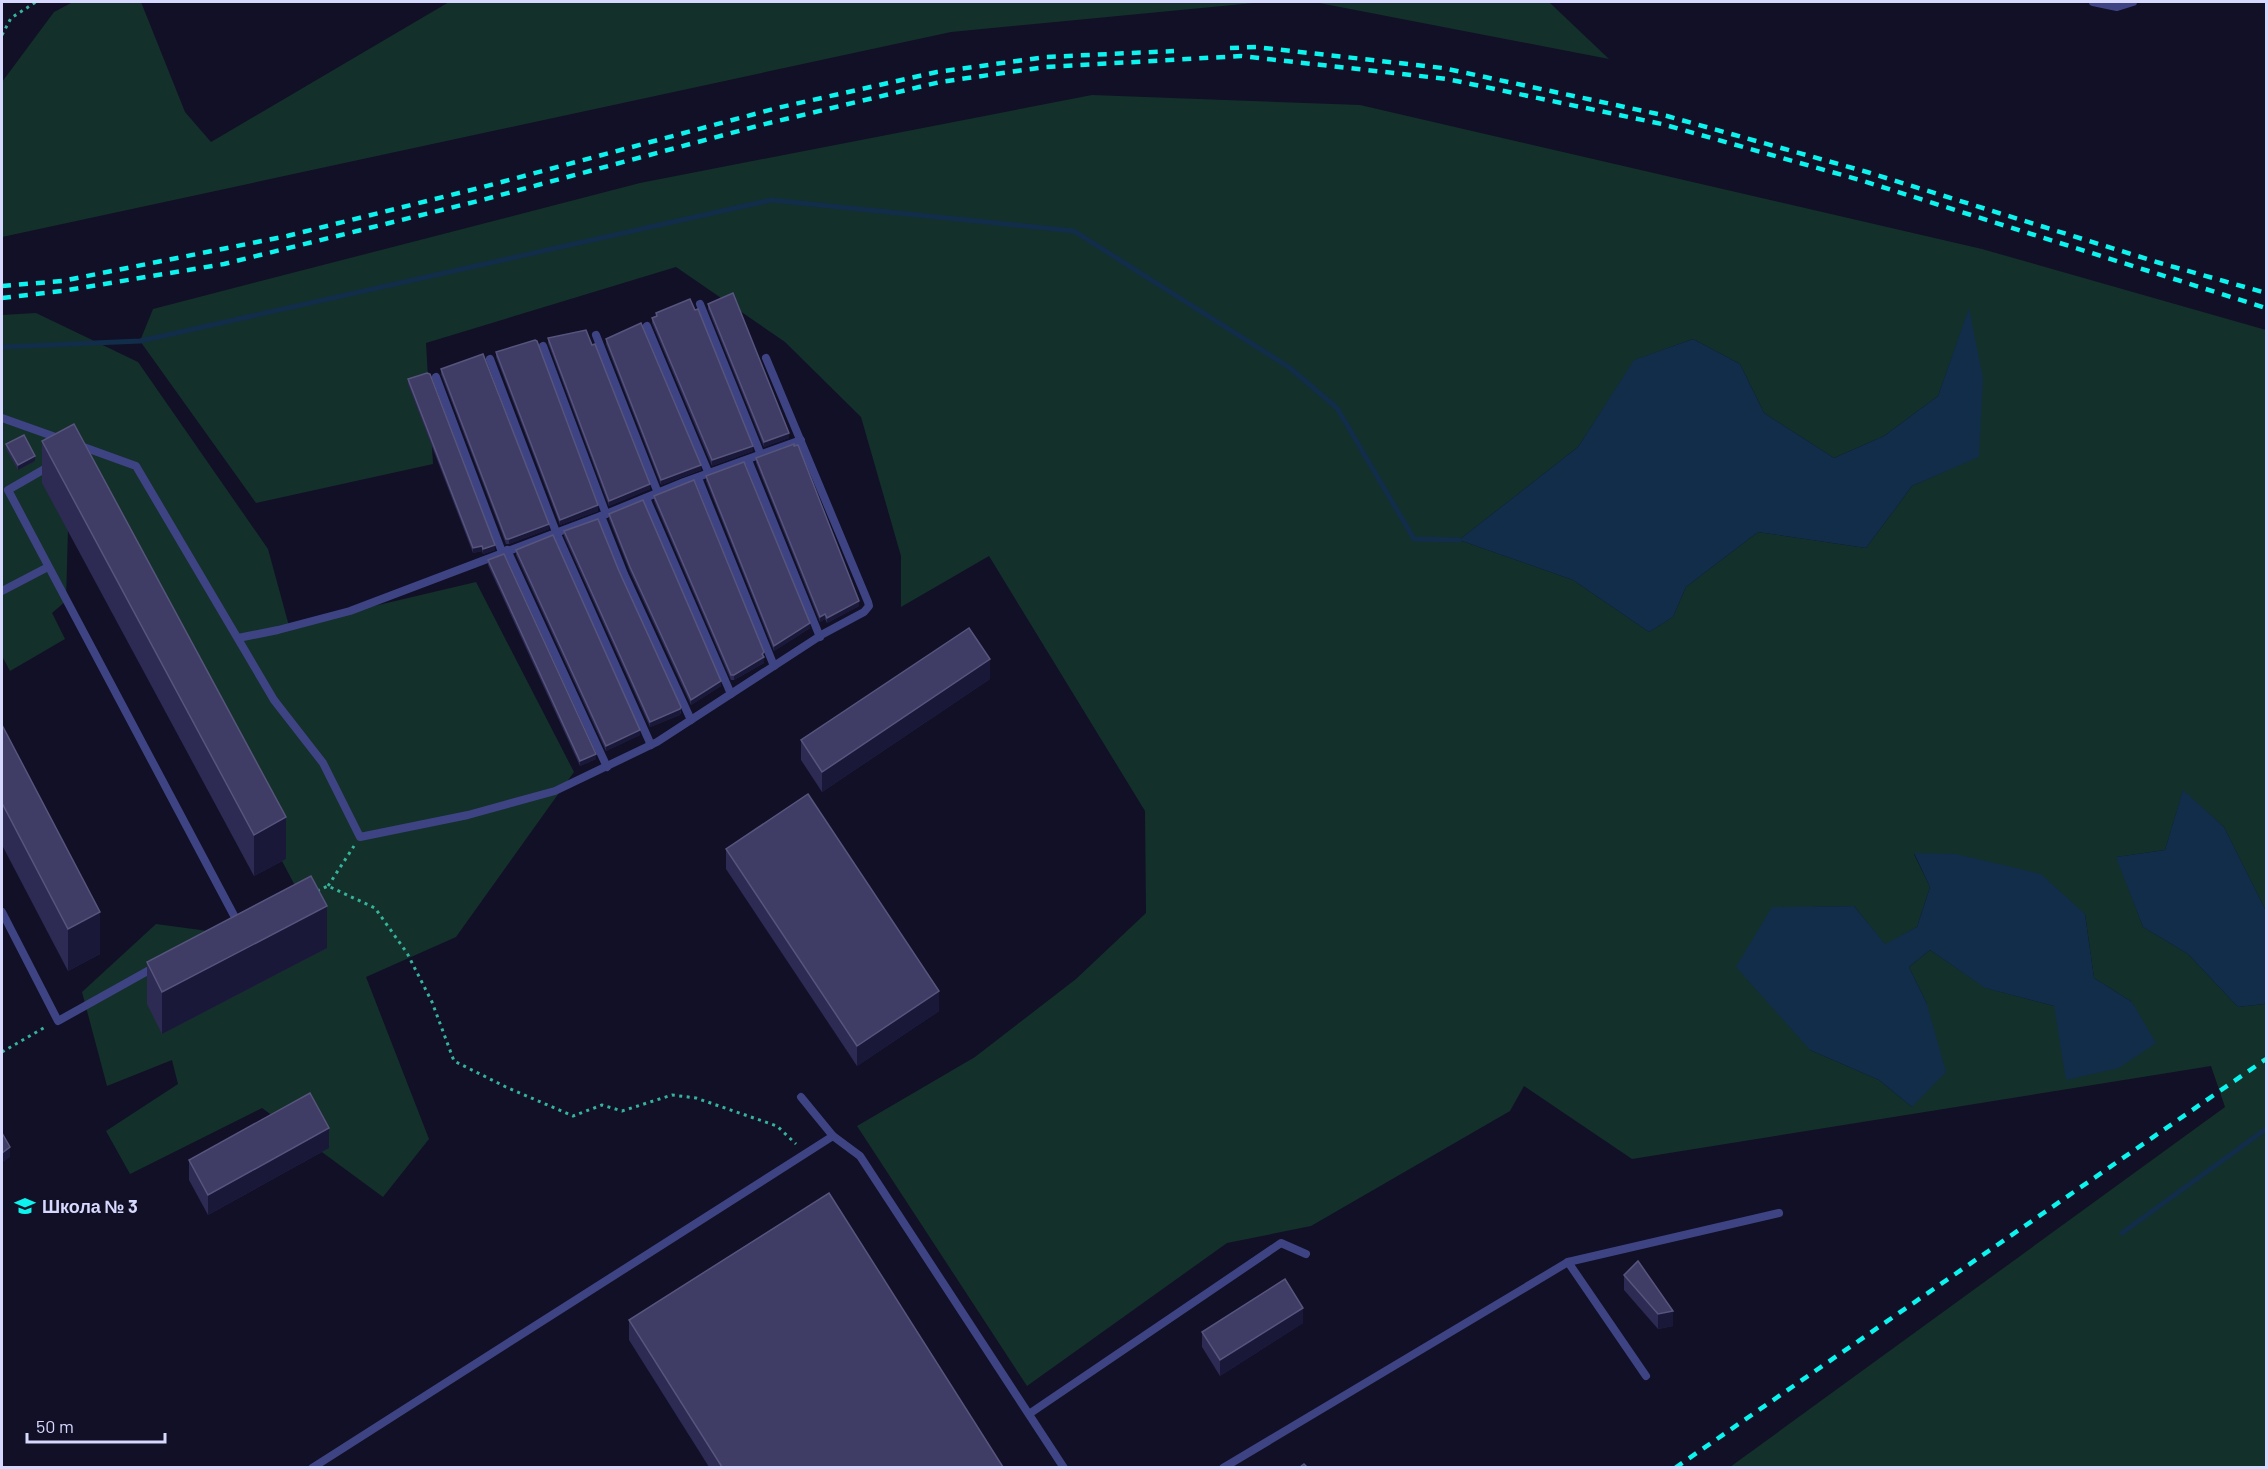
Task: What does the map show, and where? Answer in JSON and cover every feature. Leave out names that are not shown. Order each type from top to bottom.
[{"type":"lane","points":[[2092,2],[2117,7],[2133,2]]},
{"type":"lane","points":[[700,304],[761,455]]},
{"type":"lane","points":[[647,326],[709,474]]},
{"type":"lane","points":[[596,335],[658,493]]},
{"type":"lane","points":[[543,346],[628,584],[691,720]]},
{"type":"lane","points":[[2,418],[136,466],[274,700],[323,763],[360,837],[427,825],[555,791],[651,745],[820,637],[864,612],[869,606],[868,602],[766,358]]},
{"type":"lane","points":[[490,359],[556,532],[651,745]]},
{"type":"lane","points":[[436,377],[504,551],[607,767]]},
{"type":"lane","points":[[238,638],[279,630],[350,611],[801,440]]},
{"type":"lane","points":[[74,453],[84,447]]},
{"type":"lane","points":[[748,460],[820,637]]},
{"type":"lane","points":[[55,463],[8,490],[238,922],[228,928]]},
{"type":"lane","points":[[698,478],[774,666]]},
{"type":"lane","points":[[645,498],[731,694]]},
{"type":"lane","points":[[2,591],[48,567]]},
{"type":"lane","points":[[2,912],[58,1020],[158,966]]},
{"type":"lane","points":[[801,1097],[833,1136],[860,1156],[1064,1467]]},
{"type":"lane","points":[[312,1467],[833,1136]]},
{"type":"lane","points":[[1223,1467],[1568,1262],[1779,1213]]},
{"type":"lane","points":[[1029,1414],[1281,1243],[1306,1254]]},
{"type":"lane","points":[[1568,1262],[1646,1376]]},
{"type":"path","points":[[2,35],[11,18],[36,2]]},
{"type":"path","points":[[308,894],[328,886],[360,837]]},
{"type":"path","points":[[328,886],[375,909],[407,953],[432,1002],[454,1061],[573,1116],[602,1104],[622,1111],[672,1095],[696,1098],[777,1126],[806,1153]]},
{"type":"path","points":[[2,1052],[58,1020]]},
{"type":"green space","points":[[73,2],[141,2],[185,112],[211,142],[449,2],[1264,2],[951,32],[2,237],[2,82],[54,12]]},
{"type":"green space","points":[[1314,2],[1549,2],[1609,59]]},
{"type":"green space","points":[[1092,95],[1360,105],[1982,249],[2266,330],[2266,911],[2224,827],[2183,791],[2165,850],[2117,857],[2143,927],[2188,954],[2238,1007],[2264,1004],[2266,1001],[2266,1467],[1730,1467],[2225,1107],[2211,1066],[1632,1159],[1524,1086],[1510,1111],[1311,1226],[1227,1243],[1027,1386],[857,1126],[975,1057],[1076,979],[1146,913],[1145,811],[989,556],[901,607],[901,556],[861,417],[785,342],[676,267],[426,343],[433,464],[256,503],[140,341],[153,309],[640,183]],"holes":[[[1969,310],[1979,456],[1912,486],[1866,548],[1758,532],[1686,587],[1673,617],[1649,632],[1573,580],[1459,540],[1578,447],[1635,360],[1693,339],[1740,364],[1764,413],[1834,458],[1884,436],[1938,396]],[[1914,854],[2085,914],[2094,978],[2132,1002],[2054,1006],[1986,988],[1930,950],[1909,967],[1927,1004],[1912,1107],[1879,1080],[1810,1050],[1772,908],[1854,906],[1885,945],[1917,927],[1930,887]]]},
{"type":"green space","points":[[36,313],[138,362],[268,549],[289,626],[476,582],[574,772],[456,937],[366,977],[429,1139],[383,1197],[262,1108],[130,1174],[106,1131],[178,1084],[172,1060],[107,1086],[82,992],[156,924],[223,933],[302,899],[70,458],[66,601],[52,613],[65,639],[10,671],[2,656],[2,315]]},
{"type":"water","points":[[1969,308],[1983,378],[1979,457],[1912,486],[1866,548],[1758,532],[1686,587],[1673,617],[1649,632],[1573,580],[1459,540],[1578,447],[1634,360],[1693,339],[1740,364],[1764,413],[1834,458],[1884,436],[1938,396]]},
{"type":"water","points":[[2183,790],[2224,827],[2266,911],[2266,1001],[2264,1004],[2238,1007],[2188,954],[2143,927],[2116,857],[2165,850]]},
{"type":"water","points":[[1914,853],[1956,854],[2041,874],[2085,914],[2094,978],[2132,1002],[2156,1043],[2119,1068],[2066,1080],[2054,1006],[1985,988],[1930,950],[1909,967],[1927,1004],[1946,1072],[1912,1107],[1879,1080],[1810,1050],[1736,967],[1772,907],[1854,906],[1885,944],[1917,927],[1930,887]]},
{"type":"building","points":[[733,293],[789,433],[764,442],[708,304]]},
{"type":"building","points":[[690,299],[695,310],[698,309],[753,446],[712,460],[652,318],[657,316],[656,313]]},
{"type":"building","points":[[641,323],[701,465],[661,480],[606,339]]},
{"type":"building","points":[[586,330],[592,345],[595,344],[650,484],[609,501],[548,338]]},
{"type":"building","points":[[535,340],[598,505],[560,520],[496,352]]},
{"type":"building","points":[[483,354],[549,524],[509,539],[506,539],[441,369]]},
{"type":"building","points":[[430,374],[495,545],[483,549],[482,546],[473,548],[408,379]]},
{"type":"building","points":[[74,424],[286,817],[254,835],[42,441]]},
{"type":"building","points":[[24,435],[35,456],[18,465],[6,444]]},
{"type":"building","points":[[794,444],[794,446],[798,445],[859,601],[827,618],[825,614],[820,617],[756,458]]},
{"type":"building","points":[[744,462],[810,623],[774,646],[706,476]]},
{"type":"building","points":[[694,480],[764,652],[762,654],[764,657],[734,675],[731,675],[654,496]]},
{"type":"building","points":[[643,500],[721,681],[691,700],[630,567],[609,514]]},
{"type":"building","points":[[598,519],[681,707],[650,722],[564,531]]},
{"type":"building","points":[[553,535],[640,730],[606,746],[516,550]]},
{"type":"building","points":[[504,554],[596,754],[580,761],[488,560]]},
{"type":"building","points":[[969,628],[990,659],[822,772],[801,740]]},
{"type":"building","points":[[2,725],[100,912],[68,929],[2,803]]},
{"type":"building","points":[[808,794],[939,991],[857,1046],[726,849]]},
{"type":"building","points":[[311,876],[327,906],[162,992],[147,962]]},
{"type":"building","points":[[310,1093],[329,1128],[208,1195],[189,1160]]},
{"type":"building","points":[[2,1133],[10,1147],[2,1153]]},
{"type":"building","points":[[829,1193],[1003,1467],[722,1467],[629,1320]]},
{"type":"building","points":[[1638,1261],[1673,1311],[1658,1314],[1624,1275]]},
{"type":"building","points":[[1285,1279],[1303,1308],[1220,1360],[1202,1332]]},
{"type":"waterway","points":[[2,347],[140,341],[771,200],[1074,231],[1290,368],[1337,408],[1414,539],[1459,540]]},
{"type":"waterway","points":[[2122,1233],[2266,1129]]},
{"type":"railway","points":[[1230,48],[1256,47],[1443,68],[1667,116],[1867,172],[2160,263],[2266,293]]},
{"type":"railway","points":[[2,286],[62,281],[287,236],[483,187],[777,108],[937,72],[1046,57],[1174,51]]},
{"type":"railway","points":[[2,298],[62,291],[224,264],[482,200],[761,125],[940,82],[1045,67],[1241,56],[1447,79],[1662,124],[1860,180],[2266,308]]},
{"type":"railway","points":[[1675,1468],[2266,1059]]},
{"type":"place","name":"Школа № 3","points":[[25,1206]]}]
